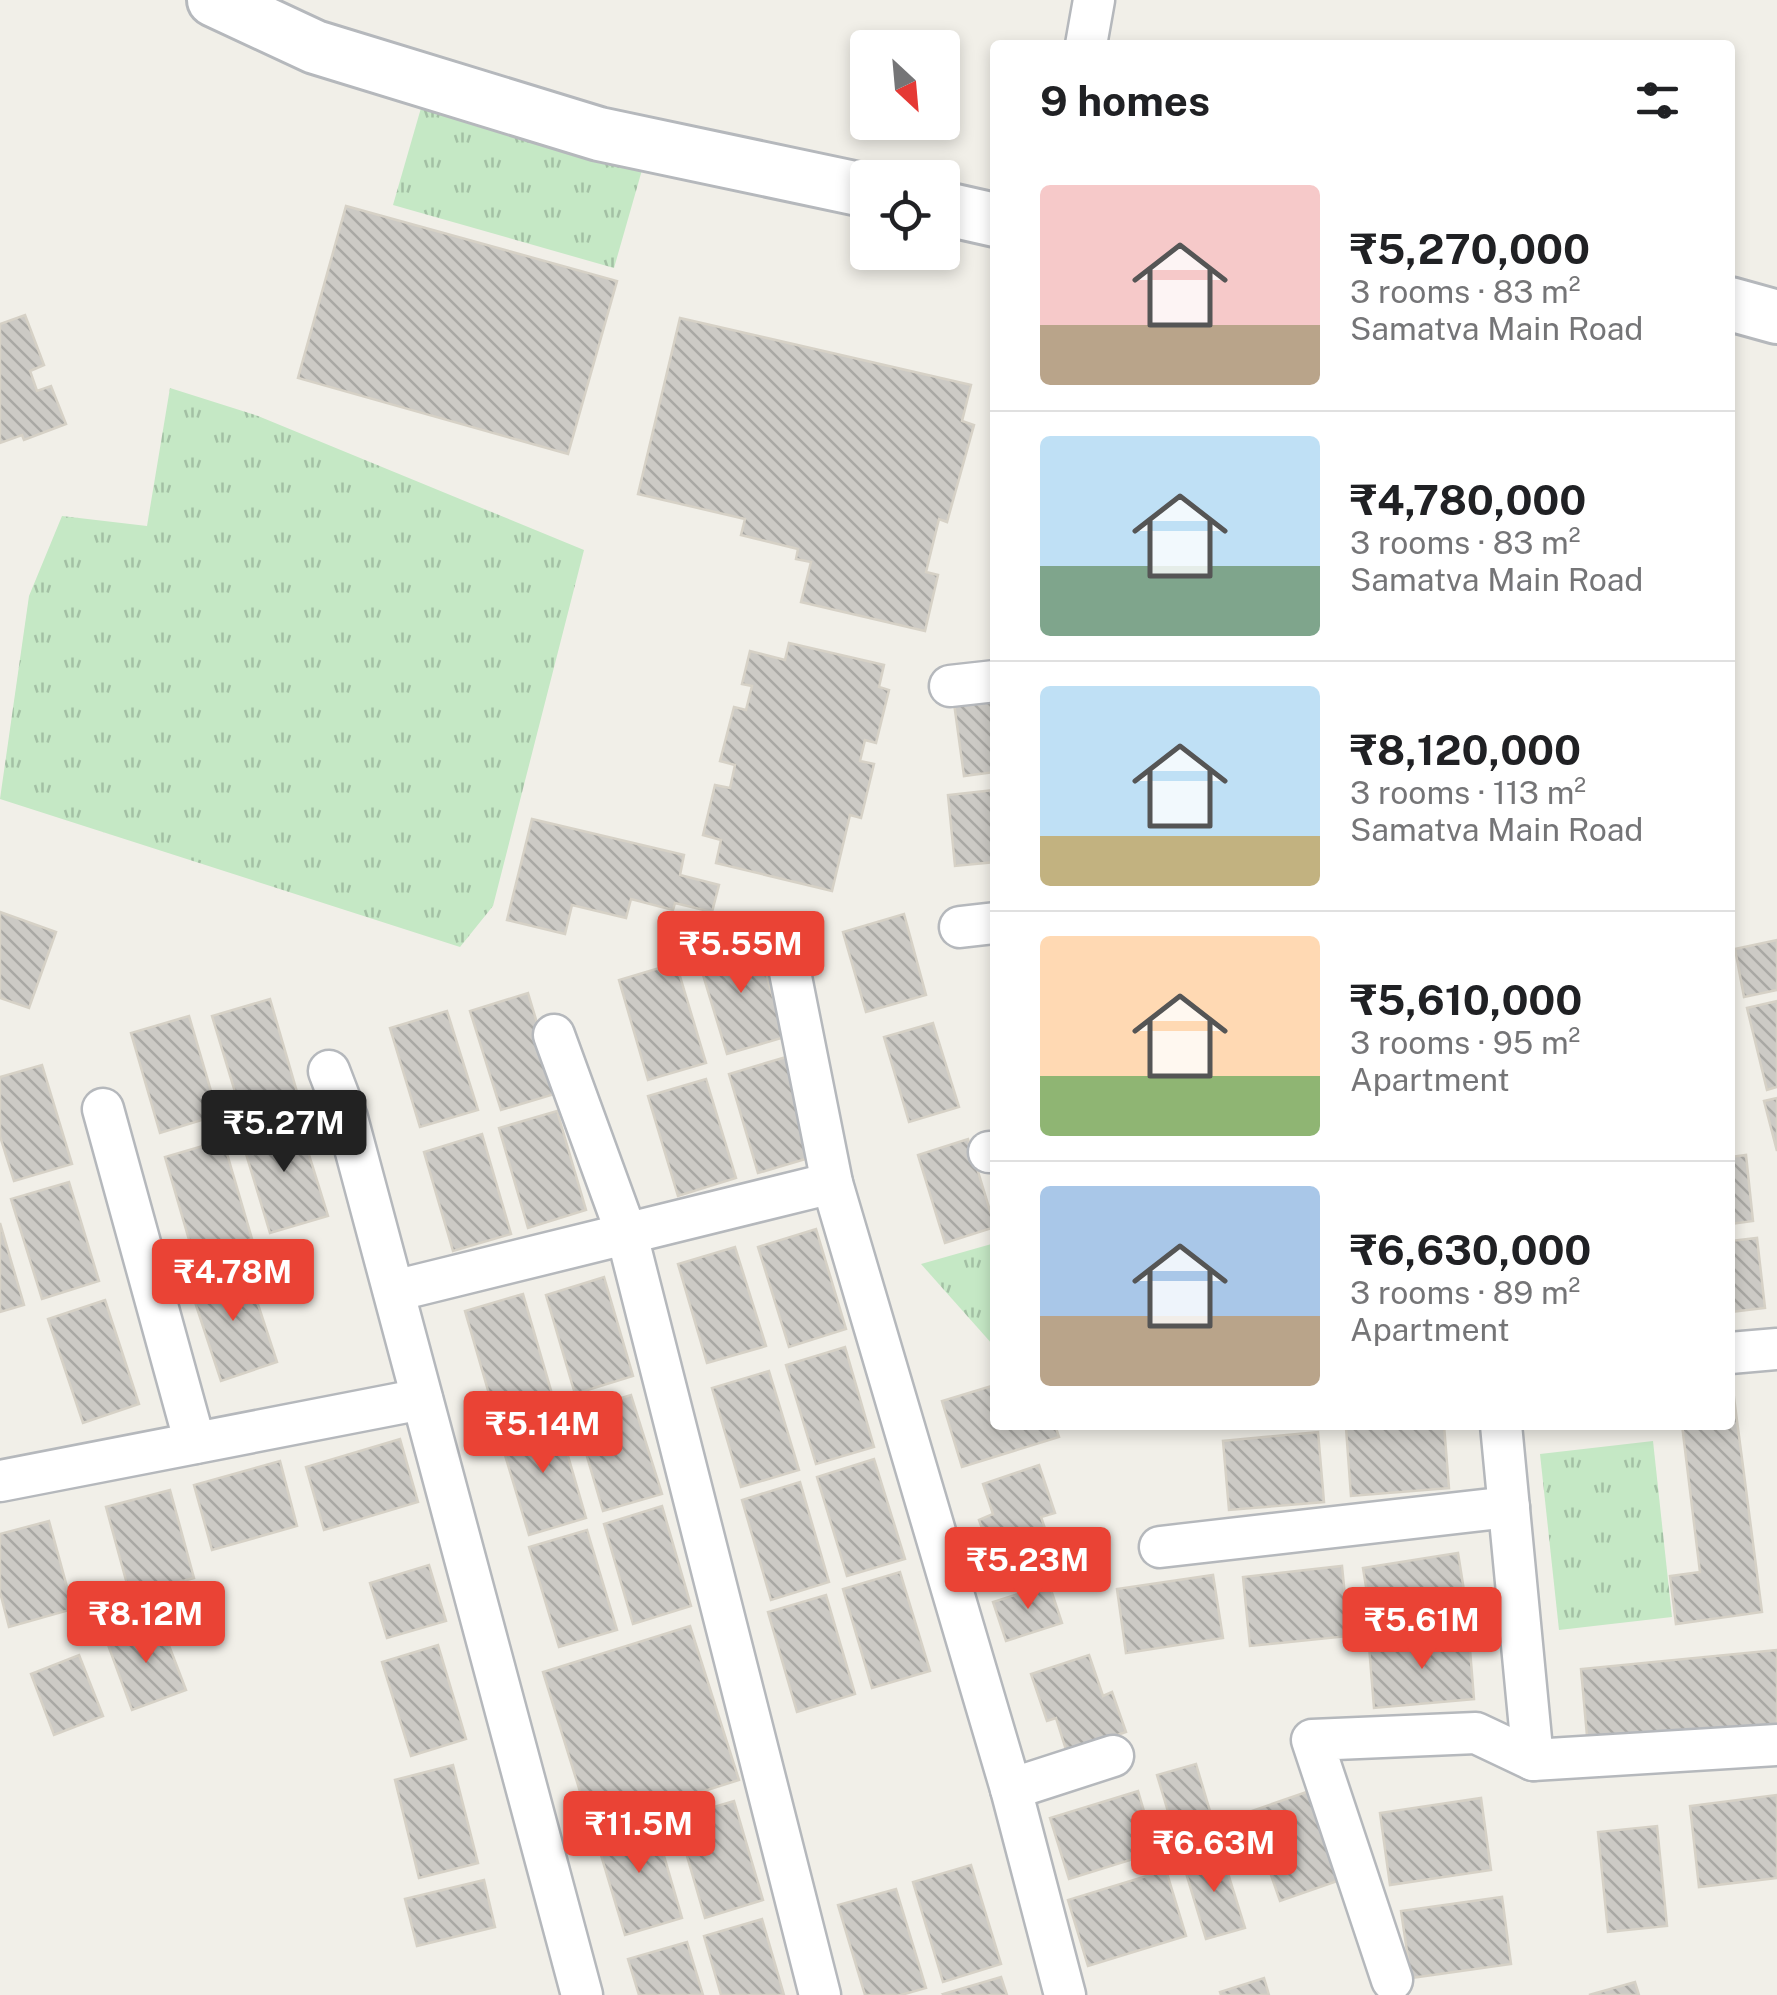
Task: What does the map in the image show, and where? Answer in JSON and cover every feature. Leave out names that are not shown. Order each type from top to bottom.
[{"type":"street","points":[[214,0],[315,47],[599,134],[850,187]]},
{"type":"street","points":[[1087,40],[1094,0]]},
{"type":"street","points":[[960,212],[990,219]]},
{"type":"street","points":[[1735,305],[1777,317]]},
{"type":"street","points":[[950,686],[990,682]]},
{"type":"street","points":[[788,962],[832,1183],[1011,1789],[1065,1995]]},
{"type":"street","points":[[554,1035],[627,1234],[820,1995]]},
{"type":"street","points":[[329,1072],[347,1118],[582,1995]]},
{"type":"street","points":[[102,1109],[195,1443]]},
{"type":"street","points":[[394,1291],[832,1183]]},
{"type":"street","points":[[1735,1353],[1777,1349]]},
{"type":"street","points":[[0,1481],[422,1399]]},
{"type":"street","points":[[1501,1430],[1532,1760]]},
{"type":"street","points":[[1160,1547],[1509,1508]]},
{"type":"street","points":[[1392,1980],[1312,1740],[1476,1734],[1532,1760],[1777,1745]]},
{"type":"street","points":[[1011,1789],[1114,1756]]},
{"type":"green space","points":[[421,108],[642,170],[614,268],[393,205]]},
{"type":"green space","points":[[170,388],[258,416],[584,550],[493,906],[460,947],[0,799],[29,596],[62,516],[147,526]]},
{"type":"green space","points":[[990,1244],[990,1342],[921,1264]]},
{"type":"green space","points":[[1653,1441],[1672,1617],[1559,1630],[1540,1454]]},
{"type":"building","points":[[346,206],[617,281],[568,454],[298,378]]},
{"type":"building","points":[[25,315],[44,365],[30,371],[37,391],[51,386],[66,424],[24,440],[22,435],[0,443],[0,324]]},
{"type":"building","points":[[680,318],[971,385],[962,421],[974,425],[947,522],[939,519],[926,572],[938,575],[925,631],[801,602],[811,562],[796,559],[798,549],[741,535],[745,519],[638,494]]},
{"type":"building","points":[[789,643],[884,665],[879,687],[889,690],[876,743],[865,740],[860,761],[874,764],[861,818],[850,815],[832,891],[716,863],[721,840],[703,835],[715,785],[730,788],[735,765],[720,761],[734,707],[746,710],[752,686],[742,684],[750,651],[785,660]]},
{"type":"building","points":[[990,698],[990,773],[964,776],[954,703]]},
{"type":"building","points":[[990,791],[990,862],[955,866],[948,795]]},
{"type":"building","points":[[532,819],[684,855],[680,875],[719,885],[712,912],[675,903],[673,910],[631,899],[626,918],[572,905],[565,934],[507,920]]},
{"type":"building","points":[[0,912],[56,932],[29,1008],[0,998]]},
{"type":"building","points":[[904,914],[926,995],[866,1012],[843,932]]},
{"type":"building","points":[[755,937],[785,1037],[727,1054],[697,955]]},
{"type":"building","points":[[1777,940],[1777,990],[1744,997],[1735,949]]},
{"type":"building","points":[[676,963],[706,1063],[648,1080],[619,980]]},
{"type":"building","points":[[528,993],[558,1093],[501,1110],[470,1011]]},
{"type":"building","points":[[270,999],[299,1099],[242,1115],[212,1016]]},
{"type":"building","points":[[1777,1001],[1777,1087],[1767,1090],[1747,1008]]},
{"type":"building","points":[[447,1011],[478,1110],[420,1127],[390,1028]]},
{"type":"building","points":[[189,1016],[218,1115],[160,1133],[131,1033]]},
{"type":"building","points":[[933,1023],[959,1107],[909,1122],[884,1037]]},
{"type":"building","points":[[786,1057],[816,1156],[758,1173],[729,1074]]},
{"type":"building","points":[[42,1065],[72,1164],[14,1181],[0,1136],[0,1077]]},
{"type":"building","points":[[706,1079],[736,1178],[678,1196],[648,1096]]},
{"type":"building","points":[[1777,1098],[1777,1151],[1764,1101]]},
{"type":"building","points":[[557,1111],[586,1210],[528,1228],[499,1128]]},
{"type":"building","points":[[297,1116],[328,1216],[270,1233],[240,1134]]},
{"type":"building","points":[[482,1134],[511,1234],[453,1251],[424,1152]]},
{"type":"building","points":[[968,1139],[990,1211],[990,1229],[945,1243],[918,1155]]},
{"type":"building","points":[[223,1140],[252,1239],[194,1257],[165,1157]]},
{"type":"building","points":[[1746,1155],[1753,1221],[1735,1223],[1735,1156]]},
{"type":"building","points":[[69,1182],[99,1281],[42,1299],[11,1199]]},
{"type":"building","points":[[0,1223],[24,1305],[0,1312]]},
{"type":"building","points":[[816,1229],[846,1329],[789,1347],[758,1247]]},
{"type":"building","points":[[1757,1238],[1765,1308],[1735,1311],[1735,1240]]},
{"type":"building","points":[[735,1247],[766,1346],[707,1363],[678,1264]]},
{"type":"building","points":[[246,1268],[277,1362],[221,1381],[190,1287]]},
{"type":"building","points":[[604,1277],[633,1376],[575,1394],[546,1295]]},
{"type":"building","points":[[523,1294],[552,1394],[494,1411],[465,1311]]},
{"type":"building","points":[[105,1300],[139,1404],[83,1423],[48,1319]]},
{"type":"building","points":[[845,1347],[874,1447],[816,1464],[786,1365]]},
{"type":"building","points":[[769,1371],[799,1470],[741,1487],[712,1388]]},
{"type":"building","points":[[990,1387],[990,1430],[1057,1430],[1059,1437],[962,1467],[942,1401]]},
{"type":"building","points":[[631,1395],[662,1494],[603,1511],[574,1412]]},
{"type":"building","points":[[1735,1405],[1762,1612],[1676,1624],[1670,1576],[1700,1572],[1683,1430],[1735,1430]]},
{"type":"building","points":[[557,1418],[586,1518],[529,1535],[499,1435]]},
{"type":"building","points":[[1346,1430],[1444,1430],[1449,1488],[1351,1496]]},
{"type":"building","points":[[1318,1432],[1324,1502],[1229,1510],[1223,1441]]},
{"type":"building","points":[[400,1439],[418,1502],[324,1530],[306,1467]]},
{"type":"building","points":[[874,1459],[905,1559],[847,1576],[817,1477]]},
{"type":"building","points":[[280,1461],[297,1526],[212,1550],[194,1485]]},
{"type":"building","points":[[1039,1465],[1055,1513],[1041,1517],[1051,1546],[996,1567],[979,1520],[993,1514],[983,1484]]},
{"type":"building","points":[[800,1482],[829,1582],[771,1600],[742,1500]]},
{"type":"building","points":[[170,1490],[194,1578],[130,1595],[106,1507]]},
{"type":"building","points":[[662,1506],[691,1606],[633,1624],[604,1524]]},
{"type":"building","points":[[49,1521],[73,1609],[9,1627],[0,1592],[0,1534]]},
{"type":"building","points":[[587,1530],[617,1630],[559,1647],[529,1547]]},
{"type":"building","points":[[1458,1553],[1469,1622],[1374,1636],[1363,1568]]},
{"type":"building","points":[[429,1565],[446,1621],[387,1638],[370,1583]]},
{"type":"building","points":[[1342,1566],[1349,1636],[1250,1646],[1243,1577]]},
{"type":"building","points":[[900,1572],[930,1671],[872,1688],[843,1589]]},
{"type":"building","points":[[1213,1575],[1223,1638],[1126,1653],[1117,1589]]},
{"type":"building","points":[[1049,1584],[1062,1623],[1006,1641],[993,1602]]},
{"type":"building","points":[[826,1595],[855,1694],[797,1712],[768,1612]]},
{"type":"building","points":[[160,1622],[186,1690],[132,1710],[107,1642]]},
{"type":"building","points":[[690,1626],[739,1780],[591,1827],[543,1672]]},
{"type":"building","points":[[1469,1637],[1474,1699],[1374,1708],[1369,1646]]},
{"type":"building","points":[[438,1645],[466,1739],[411,1756],[382,1662]]},
{"type":"building","points":[[1777,1650],[1777,1730],[1588,1747],[1581,1669]]},
{"type":"building","points":[[79,1655],[103,1716],[54,1735],[31,1674]]},
{"type":"building","points":[[1089,1655],[1103,1696],[1112,1692],[1126,1732],[1067,1753],[1056,1718],[1047,1721],[1031,1674]]},
{"type":"building","points":[[1196,1764],[1217,1835],[1179,1848],[1157,1775]]},
{"type":"building","points":[[453,1765],[478,1863],[419,1878],[395,1780]]},
{"type":"building","points":[[1315,1789],[1346,1878],[1280,1901],[1249,1812]]},
{"type":"building","points":[[1138,1791],[1156,1852],[1069,1879],[1050,1818]]},
{"type":"building","points":[[1777,1795],[1777,1878],[1699,1887],[1690,1806]]},
{"type":"building","points":[[1481,1798],[1491,1870],[1390,1885],[1380,1813]]},
{"type":"building","points":[[734,1801],[763,1900],[705,1918],[676,1818]]},
{"type":"building","points":[[653,1818],[682,1918],[625,1935],[595,1835]]},
{"type":"building","points":[[1657,1826],[1667,1926],[1608,1932],[1598,1832]]},
{"type":"building","points":[[1221,1851],[1245,1928],[1206,1939],[1183,1863]]},
{"type":"building","points":[[971,1865],[1001,1964],[943,1982],[913,1882]]},
{"type":"building","points":[[1166,1870],[1186,1936],[1088,1966],[1068,1900]]},
{"type":"building","points":[[484,1880],[495,1927],[417,1946],[405,1899]]},
{"type":"building","points":[[896,1889],[926,1988],[901,1995],[865,1995],[838,1905]]},
{"type":"building","points":[[1502,1897],[1511,1964],[1411,1978],[1401,1911]]},
{"type":"building","points":[[762,1919],[784,1995],[721,1995],[704,1936]]},
{"type":"building","points":[[687,1942],[703,1995],[639,1995],[628,1959]]},
{"type":"building","points":[[1001,1977],[1007,1995],[943,1994]]},
{"type":"building","points":[[1264,1978],[1269,1995],[1221,1995],[1220,1992]]},
{"type":"building","points":[[1635,1982],[1639,1995],[1589,1995]]}]
